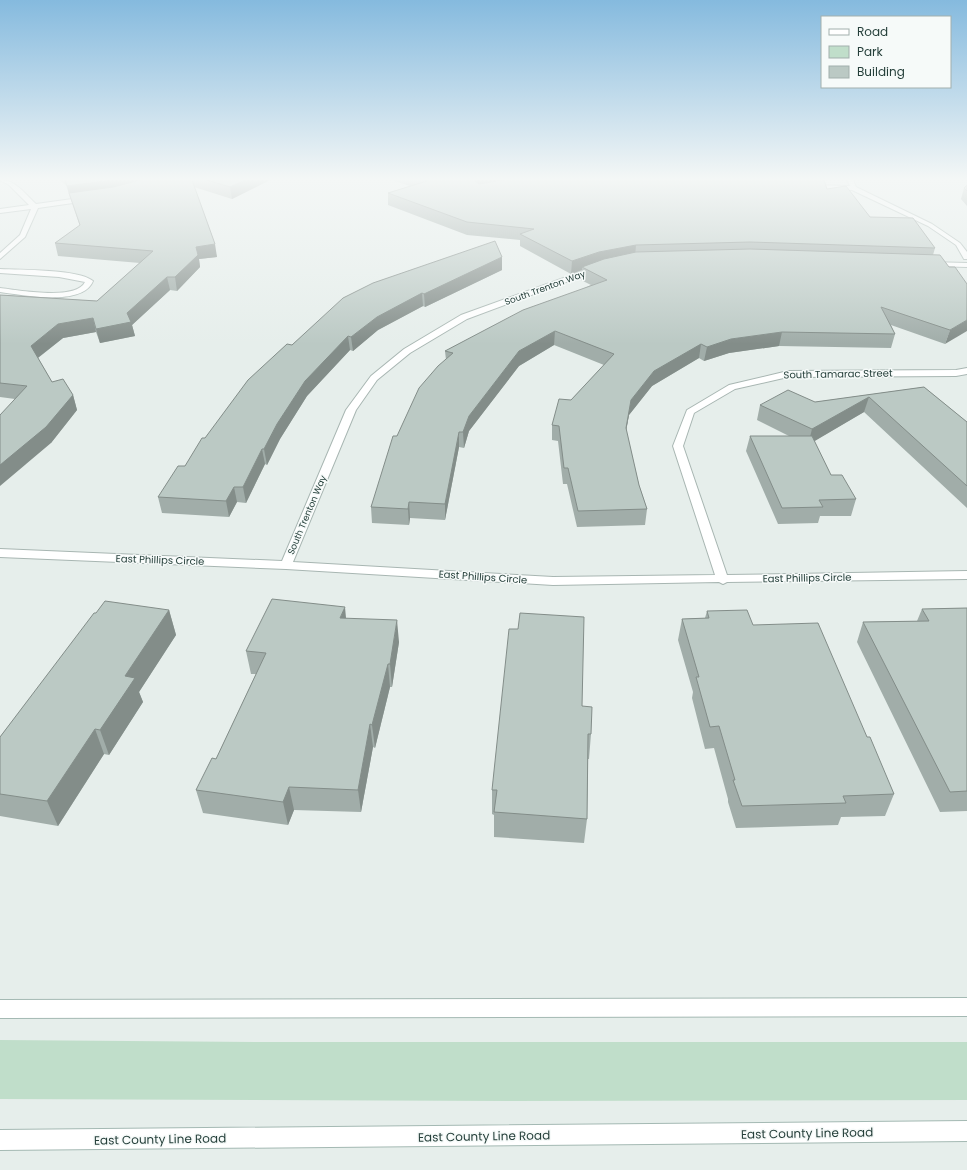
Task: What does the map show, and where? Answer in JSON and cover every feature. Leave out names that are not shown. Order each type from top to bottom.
[{"type":"street","points":[[0,257],[24,235]]},
{"type":"street","points":[[944,235],[958,244],[967,257]]},
{"type":"street","points":[[922,264],[967,265]]},
{"type":"street","name":"South Trenton Way","points":[[286,565],[351,410],[374,378],[407,351],[464,317],[608,266]]},
{"type":"street","points":[[0,271],[82,278],[89,281],[87,286],[82,291],[70,294],[0,290]]},
{"type":"street","name":"South Tamarac Street","points":[[723,580],[678,446],[690,412],[732,387],[788,374],[956,373],[967,371]]},
{"type":"street","points":[[956,373],[967,380]]},
{"type":"street","name":"East Phillips Circle","points":[[0,553],[286,565],[553,582],[967,575]]},
{"type":"street","points":[[0,1009],[967,1007]]},
{"type":"street","name":"East County Line Road","points":[[0,1140],[967,1131]]},
{"type":"green space","points":[[0,1040],[255,1042],[967,1042],[967,1100],[509,1101],[0,1099]]},
{"type":"building","points":[[67,235],[212,235],[215,244],[196,247],[198,255],[175,277],[167,277],[127,313],[131,322],[96,329],[93,318],[58,324],[31,346],[52,382],[63,379],[73,395],[46,427],[0,465],[0,415],[27,386],[0,383],[0,295],[97,301],[153,251],[55,243]]},
{"type":"building","points":[[521,235],[925,235],[935,248],[750,242],[636,245],[599,252],[572,261]]},
{"type":"building","points":[[495,241],[502,257],[424,294],[422,293],[377,317],[351,337],[348,336],[305,381],[277,424],[264,449],[262,449],[243,487],[234,487],[226,501],[158,497],[178,466],[185,466],[202,438],[205,438],[248,380],[287,344],[292,345],[343,298],[373,283]]},
{"type":"building","points":[[750,249],[940,255],[949,267],[955,267],[967,284],[967,320],[950,330],[881,307],[895,334],[782,332],[731,339],[707,347],[701,344],[654,371],[631,400],[626,428],[639,485],[647,509],[578,511],[568,468],[564,468],[559,426],[552,425],[559,399],[571,400],[614,354],[555,331],[519,351],[469,416],[463,432],[459,432],[445,504],[409,502],[408,509],[371,507],[393,436],[397,436],[419,388],[438,366],[453,353],[445,351],[523,310],[607,280],[582,267],[604,259],[636,252]]},
{"type":"building","points":[[924,387],[967,422],[967,486],[869,397],[812,429],[760,405],[788,390],[815,402]]},
{"type":"building","points":[[750,436],[812,436],[831,475],[842,475],[856,499],[819,500],[823,507],[782,508]]},
{"type":"building","points":[[272,599],[345,607],[340,618],[397,620],[390,664],[388,664],[372,725],[370,724],[358,790],[289,787],[283,802],[196,790],[212,758],[216,759],[266,653],[246,651]]},
{"type":"building","points":[[105,601],[169,610],[125,676],[135,678],[100,730],[95,729],[47,801],[0,794],[0,737],[94,613],[96,613]]},
{"type":"building","points":[[967,608],[967,791],[950,792],[863,622],[929,621],[922,609]]},
{"type":"building","points":[[747,610],[753,625],[818,623],[867,737],[870,737],[894,794],[843,796],[846,803],[742,806],[733,780],[735,780],[719,726],[710,727],[696,677],[699,677],[682,619],[709,618],[707,611]]},
{"type":"building","points":[[520,613],[584,617],[582,706],[592,707],[591,734],[588,734],[587,819],[494,812],[497,790],[492,790],[509,629],[518,629]]}]
